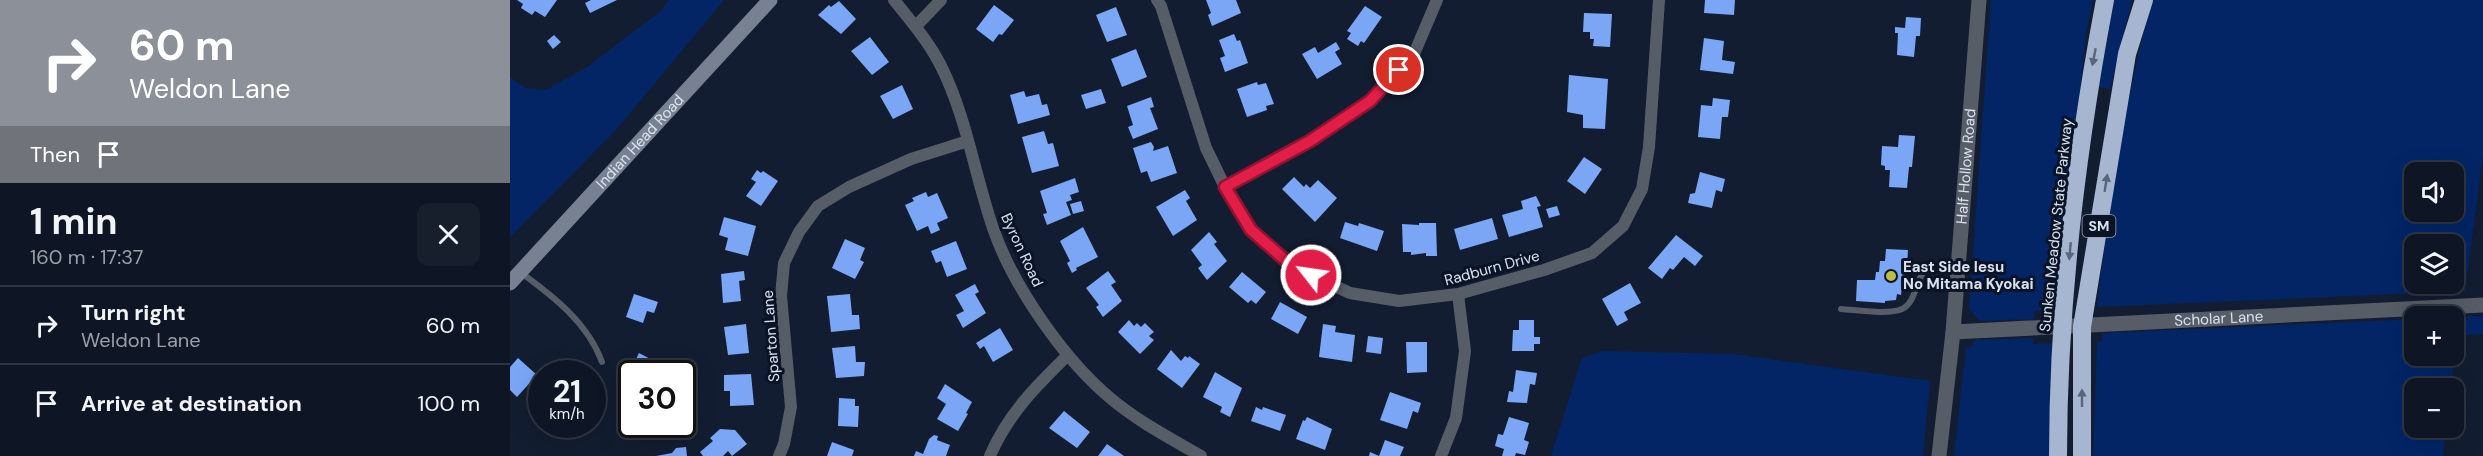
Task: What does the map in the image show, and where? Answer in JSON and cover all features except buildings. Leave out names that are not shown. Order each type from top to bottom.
[{"type":"highway","name":"Sunken Meadow State Parkway","points":[[2058,456],[2058,402],[2070,245],[2087,96],[2105,0]]},
{"type":"highway","name":"SM","points":[[2082,456],[2082,327],[2127,54],[2144,0]]},
{"type":"main road","name":"Indian Head Road","points":[[515,277],[770,0]]},
{"type":"street","name":"Byron Road","points":[[894,0],[916,26],[941,65],[955,99],[994,232],[1025,295],[1068,355],[1109,397],[1152,428],[1201,456]]},
{"type":"street","points":[[916,26],[941,0]]},
{"type":"street","name":"Radburn Drive","points":[[1156,0],[1161,6],[1206,148],[1225,187],[1251,230],[1292,266],[1350,293],[1399,301],[1458,294],[1544,270],[1592,253],[1623,225],[1642,189],[1649,147],[1659,0]]},
{"type":"street","points":[[1225,187],[1310,141],[1370,101],[1414,54],[1437,0]]},
{"type":"street","name":"Half Hollow Road","points":[[1939,456],[1953,332],[1979,0]]},
{"type":"street","name":"Sparton Lane","points":[[779,456],[784,444],[791,407],[781,296],[784,263],[799,232],[818,206],[849,187],[911,159],[968,141]]},
{"type":"street","points":[[1441,456],[1456,418],[1465,351],[1458,294]]},
{"type":"street","name":"Scholar Lane","points":[[1953,332],[2483,304]]},
{"type":"street","points":[[990,456],[1007,423],[1034,388],[1068,355]]},
{"type":"lane","points":[[1841,309],[1888,311],[1903,309],[1910,303],[1924,271],[1932,266],[1958,267]]},
{"type":"lane","points":[[515,277],[557,298],[596,346],[601,360]]},
{"type":"shaded area","points":[[668,0],[724,0],[616,130],[510,237],[510,77],[525,88],[546,90],[587,67],[662,10]]},
{"type":"shaded area","points":[[1991,0],[2093,0],[2086,34],[2064,248],[2057,248],[2058,309],[2034,311],[2034,319],[1980,321],[1969,309]]},
{"type":"shaded area","points":[[2114,0],[2132,0],[2110,89],[2099,87]]},
{"type":"shaded area","points":[[2152,0],[2483,0],[2483,155],[2465,291],[2464,234],[2404,234],[2404,294],[2097,307],[2119,152]]},
{"type":"shaded area","points":[[2483,316],[2483,334],[2464,335],[2464,317]]},
{"type":"shaded area","points":[[2404,319],[2404,366],[2454,366],[2452,378],[2404,378],[2404,438],[2445,438],[2443,456],[2093,456],[2097,342],[2102,341],[2103,333]]},
{"type":"shaded area","points":[[2033,338],[2033,344],[2057,343],[2049,425],[2049,456],[1954,456],[1966,348],[1974,345],[1974,340]]},
{"type":"shaded area","points":[[1603,351],[1733,354],[1930,381],[1923,456],[1551,456],[1582,358]]},
{"type":"place","name":"East Side Iesu No Mitama Kyokai","points":[[1891,276]]},
{"type":"route","points":[[1311,275],[1292,266],[1251,230],[1225,187],[1310,141],[1370,101],[1399,70]]}]
